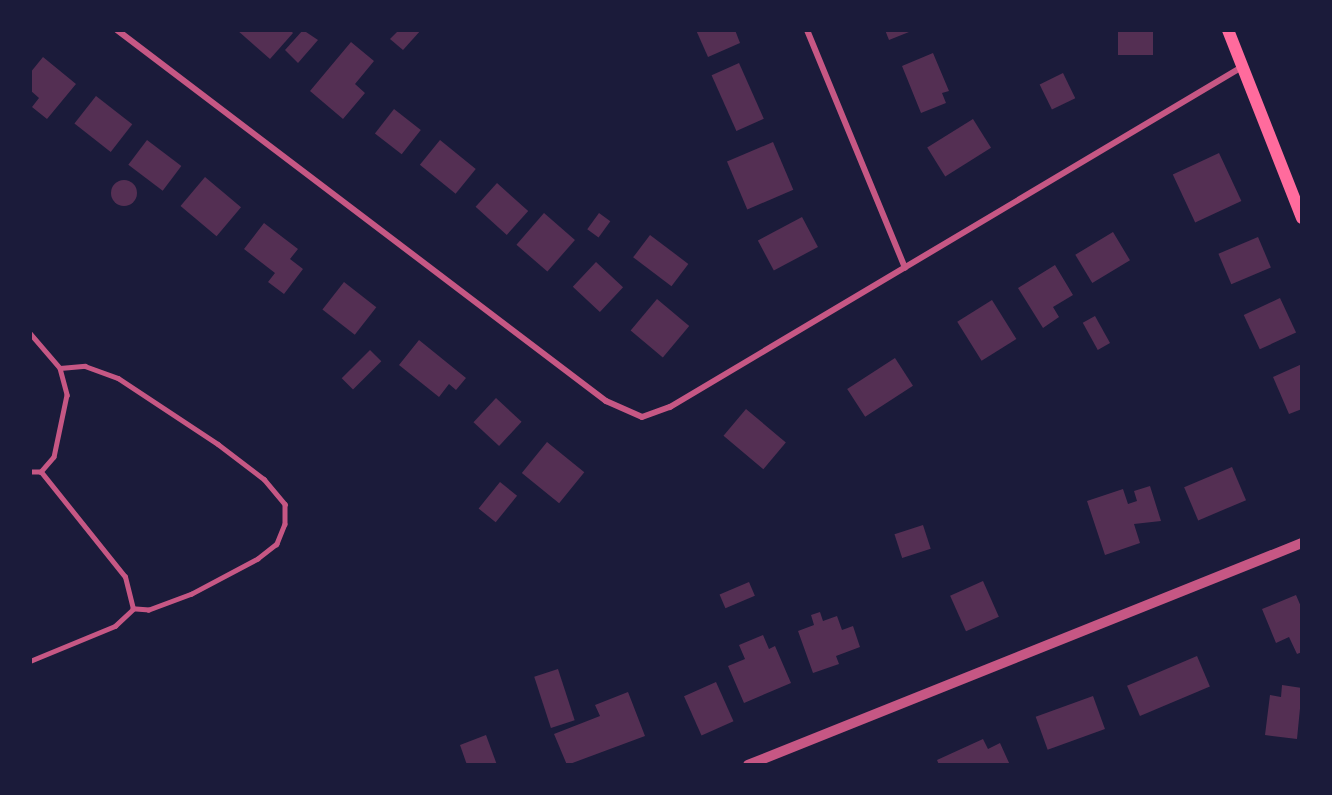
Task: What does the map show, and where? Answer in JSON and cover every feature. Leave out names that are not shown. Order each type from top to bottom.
[{"type":"main road","points":[[1228,30],[1302,218]]},
{"type":"street","points":[[117,30],[606,401],[642,417],[670,407],[1242,66]]},
{"type":"street","points":[[807,30],[905,268]]},
{"type":"street","points":[[748,765],[1302,543]]},
{"type":"lane","points":[[30,333],[60,368],[66,420],[54,457],[41,472],[30,472]]},
{"type":"lane","points":[[30,661],[115,626],[133,609],[149,610],[192,594],[258,559],[277,544],[285,524],[285,504],[236,458],[118,378],[85,366],[60,368]]},
{"type":"lane","points":[[41,472],[125,578],[133,609]]},
{"type":"building","points":[[237,30],[290,30],[293,33],[270,59]]},
{"type":"building","points":[[303,30],[318,40],[298,63],[285,50]]},
{"type":"building","points":[[399,30],[421,30],[403,50],[390,39]]},
{"type":"building","points":[[696,30],[735,30],[740,43],[708,57]]},
{"type":"building","points":[[885,30],[914,30],[889,40]]},
{"type":"building","points":[[1118,30],[1153,30],[1153,55],[1118,55]]},
{"type":"building","points":[[351,42],[374,61],[355,84],[365,93],[343,119],[310,91]]},
{"type":"building","points":[[933,53],[949,91],[942,93],[946,103],[921,113],[902,66]]},
{"type":"building","points":[[43,57],[76,84],[47,119],[32,107],[39,98],[30,90],[30,73]]},
{"type":"building","points":[[739,63],[764,119],[736,131],[712,75]]},
{"type":"building","points":[[1063,73],[1075,98],[1052,110],[1040,84]]},
{"type":"building","points":[[96,96],[132,124],[111,152],[74,124]]},
{"type":"building","points":[[394,109],[421,130],[402,154],[375,133]]},
{"type":"building","points":[[973,119],[991,148],[945,176],[927,148]]},
{"type":"building","points":[[147,140],[181,166],[163,191],[128,165]]},
{"type":"building","points":[[440,140],[476,169],[456,194],[420,165]]},
{"type":"building","points":[[773,142],[793,190],[747,209],[727,162]]},
{"type":"building","points":[[1219,153],[1241,201],[1195,223],[1173,175]]},
{"type":"building","points":[[205,177],[241,207],[217,236],[181,206]]},
{"type":"building","points":[[124,180],[133,184],[137,193],[133,202],[124,206],[115,202],[111,193],[115,184]]},
{"type":"building","points":[[497,183],[528,211],[507,235],[476,207]]},
{"type":"building","points":[[544,213],[575,240],[547,272],[516,245]]},
{"type":"building","points":[[599,213],[610,221],[599,237],[587,229]]},
{"type":"building","points":[[802,217],[818,247],[774,270],[758,240]]},
{"type":"building","points":[[264,223],[298,249],[290,259],[303,269],[284,294],[268,282],[275,273],[244,249]]},
{"type":"building","points":[[1113,232],[1130,260],[1092,283],[1075,255]]},
{"type":"building","points":[[650,235],[688,264],[671,286],[633,257]]},
{"type":"building","points":[[1258,237],[1271,267],[1231,284],[1218,254]]},
{"type":"building","points":[[596,262],[623,287],[600,312],[573,287]]},
{"type":"building","points":[[1055,265],[1073,295],[1053,307],[1059,317],[1043,328],[1018,288]]},
{"type":"building","points":[[344,282],[376,307],[355,335],[322,310]]},
{"type":"building","points":[[1280,298],[1296,332],[1260,349],[1244,315]]},
{"type":"building","points":[[657,299],[689,326],[663,357],[631,330]]},
{"type":"building","points":[[992,300],[1016,339],[982,361],[957,322]]},
{"type":"building","points":[[1095,316],[1110,343],[1098,350],[1083,323]]},
{"type":"building","points":[[419,340],[466,378],[456,390],[449,384],[439,397],[399,365]]},
{"type":"building","points":[[370,350],[381,361],[353,390],[342,378]]},
{"type":"building","points":[[895,358],[913,386],[865,417],[847,389]]},
{"type":"building","points":[[1302,364],[1302,409],[1289,414],[1273,377]]},
{"type":"building","points":[[496,398],[522,422],[499,446],[473,422]]},
{"type":"building","points":[[746,409],[786,442],[763,469],[724,436]]},
{"type":"building","points":[[547,442],[584,472],[559,503],[522,473]]},
{"type":"building","points":[[1232,467],[1246,500],[1198,520],[1184,487]]},
{"type":"building","points":[[500,482],[517,496],[496,522],[479,508]]},
{"type":"building","points":[[1150,486],[1161,521],[1134,524],[1140,543],[1105,555],[1087,501],[1123,489],[1128,504],[1137,501],[1134,491]]},
{"type":"building","points":[[923,525],[931,549],[902,558],[894,534]]},
{"type":"building","points":[[983,581],[999,617],[966,631],[950,596]]},
{"type":"building","points":[[749,582],[755,596],[725,608],[720,595]]},
{"type":"building","points":[[1296,595],[1302,609],[1302,652],[1297,654],[1289,637],[1276,643],[1262,609]]},
{"type":"building","points":[[820,612],[823,621],[837,616],[842,630],[853,626],[860,647],[836,656],[839,664],[813,673],[798,631],[814,625],[811,615]]},
{"type":"building","points":[[763,635],[769,649],[775,646],[791,683],[744,703],[728,666],[745,659],[739,645]]},
{"type":"building","points":[[1197,656],[1210,686],[1140,716],[1127,686]]},
{"type":"building","points":[[558,669],[575,720],[551,728],[534,677]]},
{"type":"building","points":[[716,682],[733,721],[702,736],[684,696]]},
{"type":"building","points":[[1282,685],[1302,688],[1297,739],[1265,735],[1270,695],[1281,697]]},
{"type":"building","points":[[628,692],[645,736],[567,765],[554,734],[600,716],[595,705]]},
{"type":"building","points":[[1093,696],[1105,729],[1048,750],[1036,717]]},
{"type":"building","points":[[486,735],[497,765],[467,765],[460,745]]},
{"type":"building","points":[[983,739],[988,749],[1000,743],[1010,765],[939,765],[937,760]]}]
